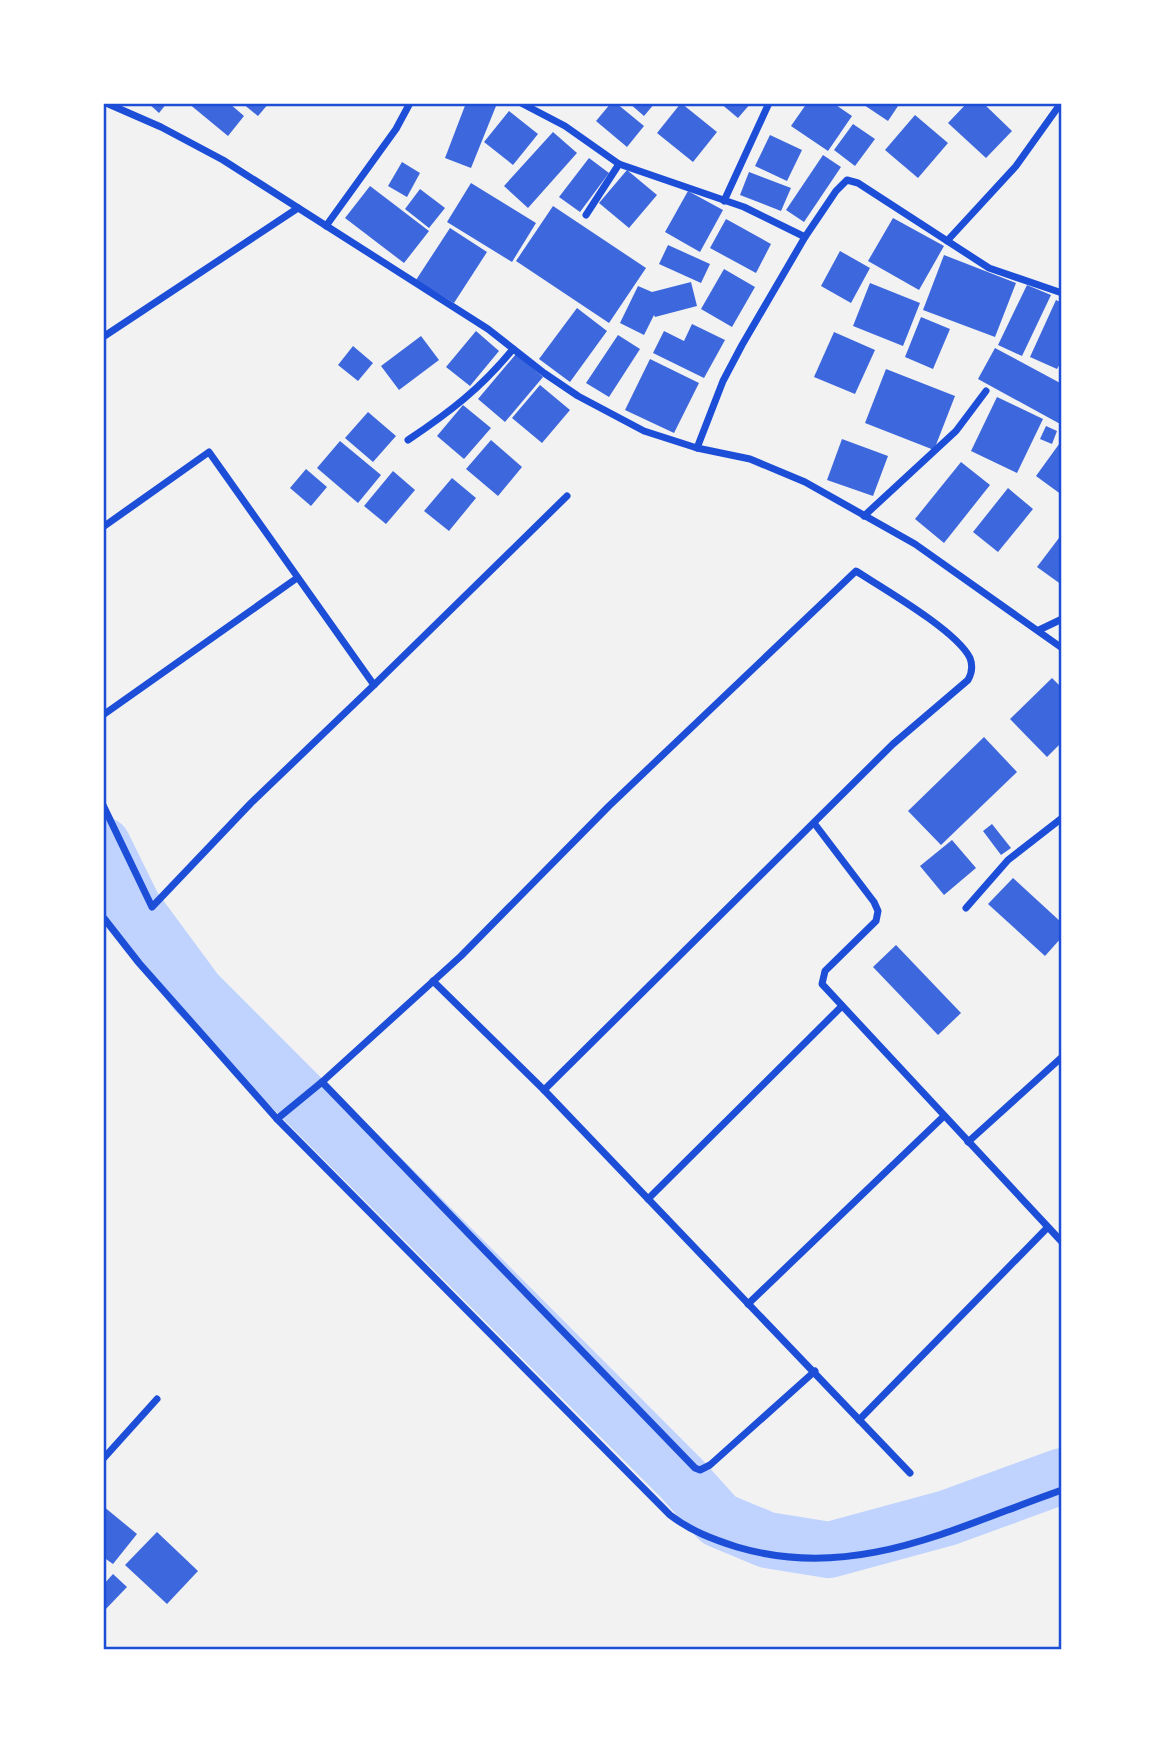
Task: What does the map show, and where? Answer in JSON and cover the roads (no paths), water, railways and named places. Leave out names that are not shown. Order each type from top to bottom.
[{"type":"street","points":[[106,103],[161,127],[223,160],[488,329],[544,373],[608,412],[644,431],[698,448],[750,459],[805,482],[915,544],[1062,648]]},
{"type":"street","points":[[326,226],[396,129],[410,103]]},
{"type":"street","points":[[520,103],[565,126],[620,164],[744,207],[805,237]]},
{"type":"street","points":[[724,201],[769,103]]},
{"type":"street","points":[[947,241],[1016,166],[1061,103]]},
{"type":"street","points":[[586,215],[620,164]]},
{"type":"street","points":[[698,448],[723,381],[805,237],[841,184],[853,180],[997,272],[1062,293]]},
{"type":"street","points":[[103,337],[298,208]]},
{"type":"street","points":[[408,440],[459,405],[487,380],[513,349]]},
{"type":"street","points":[[864,516],[956,431],[986,391]]},
{"type":"street","points":[[103,527],[209,452],[374,685]]},
{"type":"street","points":[[103,805],[152,907],[251,803],[567,496]]},
{"type":"street","points":[[277,1119],[322,1082],[499,919],[609,806],[856,570],[943,628],[969,656],[972,670],[968,680],[892,744],[544,1090]]},
{"type":"street","points":[[103,715],[297,578]]},
{"type":"street","points":[[1039,630],[1062,619]]},
{"type":"street","points":[[966,908],[1008,860],[1062,818]]},
{"type":"street","points":[[814,823],[878,911],[876,921],[822,977],[822,984],[1062,1242]]},
{"type":"street","points":[[103,917],[139,963],[277,1119],[670,1515],[696,1532],[752,1551],[786,1559],[859,1557],[930,1538],[1062,1490]]},
{"type":"street","points":[[433,981],[544,1090],[910,1473]]},
{"type":"street","points":[[648,1199],[842,1006]]},
{"type":"street","points":[[968,1142],[1062,1058]]},
{"type":"street","points":[[322,1082],[695,1468],[705,1469],[710,1465],[815,1371]]},
{"type":"street","points":[[748,1304],[944,1116]]},
{"type":"street","points":[[859,1420],[1048,1227]]},
{"type":"street","points":[[103,1459],[157,1399]]},
{"type":"waterway","points":[[103,845],[134,908],[196,992],[681,1478],[719,1520],[767,1540],[829,1550],[947,1518],[1062,1476]]}]
